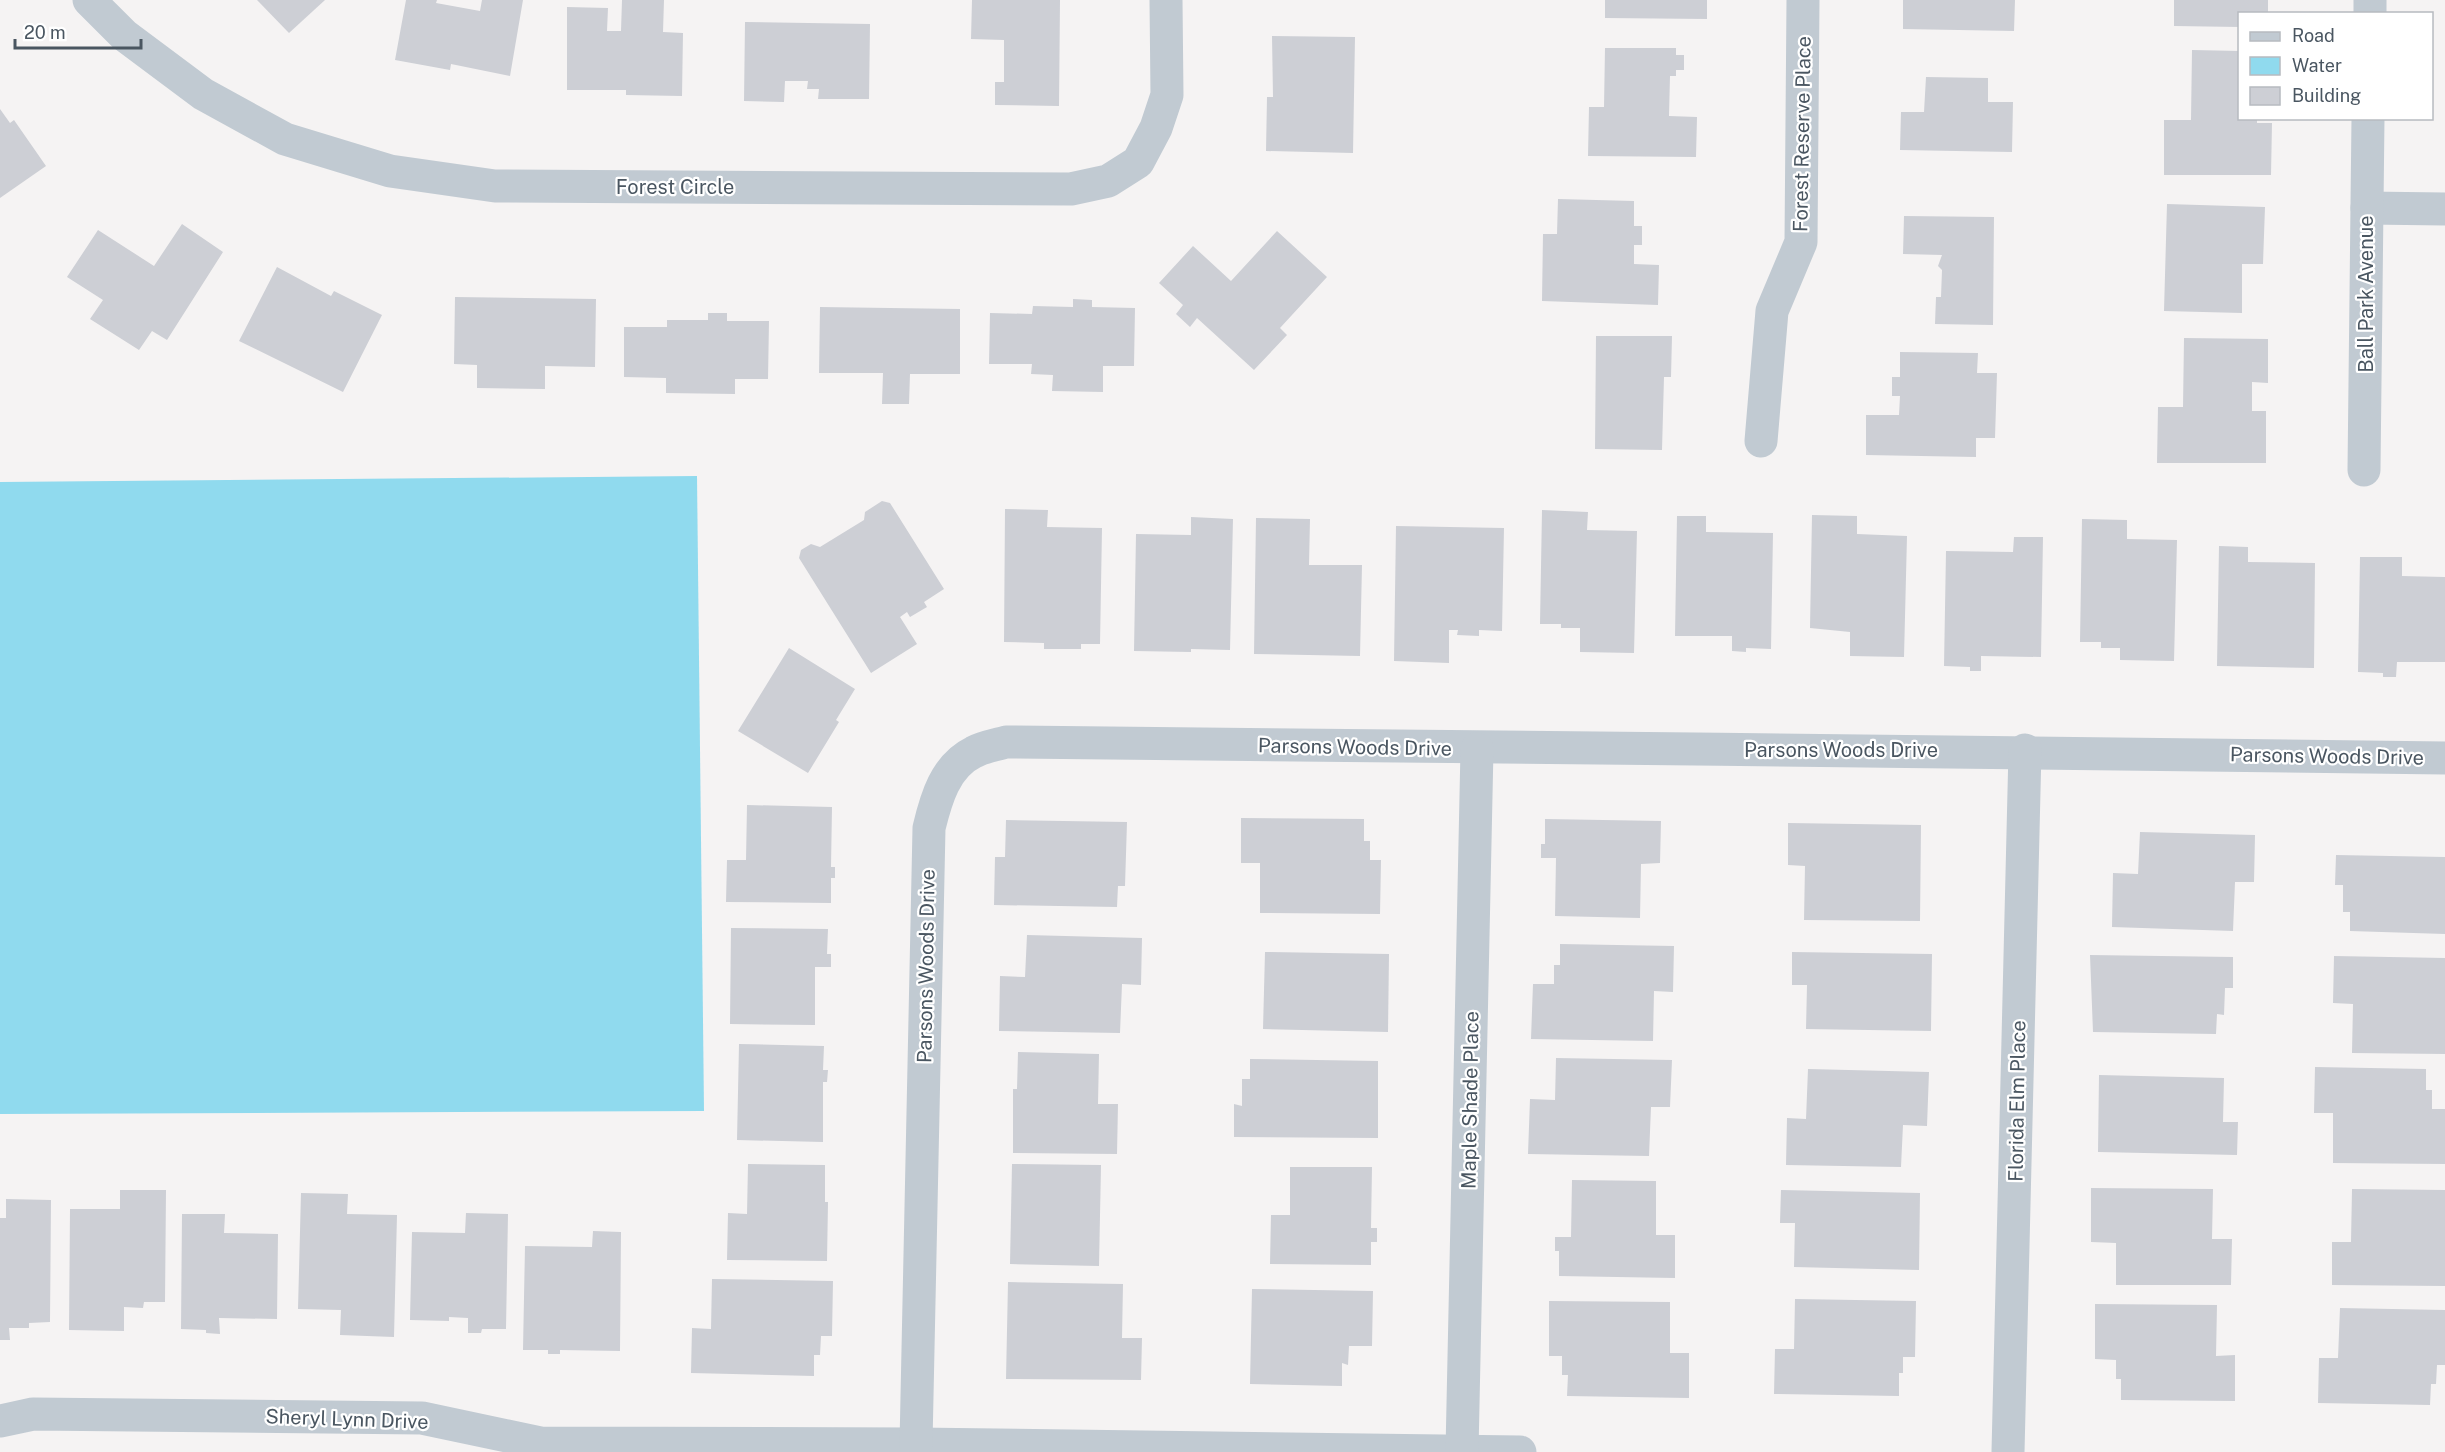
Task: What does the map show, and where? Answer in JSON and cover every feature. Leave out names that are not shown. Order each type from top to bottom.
[{"type":"street","name":"Forest Circle","points":[[88,0],[124,35],[202,94],[285,139],[390,171],[495,186],[1071,189],[1108,181],[1138,162],[1156,128],[1167,95],[1166,0]]},
{"type":"street","name":"Forest Reserve Place","points":[[1761,441],[1772,311],[1801,242],[1803,0]]},
{"type":"street","name":"Ball Park Avenue","points":[[2364,470],[2368,120]]},
{"type":"street","points":[[2367,208],[2445,209]]},
{"type":"street","name":"Parsons Woods Drive","points":[[916,1444],[929,828],[937,797],[951,771],[973,752],[1006,742],[1477,749],[2025,750],[2445,758]]},
{"type":"street","name":"Maple Shade Place","points":[[1462,1450],[1477,749]]},
{"type":"street","name":"Florida Elm Place","points":[[2008,1452],[2025,750]]},
{"type":"street","name":"Sheryl Lynn Drive","points":[[0,1421],[33,1414],[422,1418],[540,1443],[916,1444],[1520,1452]]},
{"type":"water","points":[[697,476],[704,1111],[0,1114],[0,482]]},
{"type":"building","points":[[257,0],[325,0],[289,33]]},
{"type":"building","points":[[406,0],[437,0],[436,3],[480,11],[482,0],[523,0],[510,76],[451,64],[450,70],[395,60]]},
{"type":"building","points":[[622,0],[664,0],[663,32],[683,33],[682,96],[626,95],[626,90],[567,90],[567,7],[608,8],[607,31],[621,31]]},
{"type":"building","points":[[972,0],[1060,0],[1059,106],[995,105],[995,82],[1004,82],[1004,40],[971,39]]},
{"type":"building","points":[[1605,0],[1707,0],[1707,19],[1605,18]]},
{"type":"building","points":[[1903,0],[2015,0],[2014,31],[1903,29]]},
{"type":"building","points":[[2174,0],[2268,0],[2268,12],[2238,12],[2238,27],[2174,26]]},
{"type":"building","points":[[745,22],[870,24],[869,99],[818,99],[819,89],[807,89],[808,81],[785,81],[784,102],[744,101]]},
{"type":"building","points":[[1272,36],[1355,37],[1353,153],[1266,151],[1267,97],[1273,97]]},
{"type":"building","points":[[1605,48],[1676,48],[1676,55],[1684,55],[1684,70],[1676,70],[1676,76],[1670,76],[1669,116],[1697,117],[1696,157],[1588,156],[1589,107],[1604,107]]},
{"type":"building","points":[[2192,50],[2238,51],[2238,120],[2272,123],[2271,175],[2164,175],[2164,120],[2191,120]]},
{"type":"building","points":[[1926,77],[1988,78],[1988,102],[2013,102],[2012,152],[1900,150],[1901,112],[1924,112]]},
{"type":"building","points":[[0,109],[10,123],[14,120],[46,166],[0,198]]},
{"type":"building","points":[[1558,199],[1634,201],[1634,226],[1642,226],[1642,245],[1634,245],[1634,264],[1659,265],[1658,305],[1542,301],[1543,234],[1557,234]]},
{"type":"building","points":[[2167,204],[2265,207],[2263,264],[2242,264],[2242,313],[2164,311]]},
{"type":"building","points":[[1904,216],[1994,217],[1993,325],[1935,324],[1936,297],[1941,297],[1942,270],[1938,266],[1942,255],[1903,254]]},
{"type":"building","points":[[182,224],[223,252],[167,340],[152,331],[139,350],[90,319],[103,300],[67,277],[98,230],[154,266]]},
{"type":"building","points":[[1277,231],[1327,277],[1280,328],[1287,335],[1254,370],[1197,318],[1190,327],[1176,314],[1183,305],[1159,283],[1193,246],[1231,281]]},
{"type":"building","points":[[277,267],[331,296],[334,291],[382,315],[343,392],[239,341]]},
{"type":"building","points":[[455,297],[596,299],[595,367],[545,366],[545,389],[477,388],[477,365],[454,364]]},
{"type":"building","points":[[1073,299],[1092,300],[1092,307],[1135,308],[1134,366],[1103,366],[1103,392],[1052,391],[1053,375],[1031,374],[1032,364],[989,364],[990,313],[1032,314],[1033,306],[1073,307]]},
{"type":"building","points":[[820,307],[960,309],[960,374],[910,374],[909,404],[882,404],[883,373],[819,373]]},
{"type":"building","points":[[708,313],[727,313],[727,321],[769,321],[768,379],[735,379],[735,394],[666,393],[666,378],[624,377],[624,327],[667,327],[667,320],[708,320]]},
{"type":"building","points":[[1596,336],[1672,336],[1671,377],[1664,377],[1662,450],[1595,449]]},
{"type":"building","points":[[2184,338],[2268,339],[2268,383],[2252,382],[2252,411],[2266,411],[2266,463],[2157,463],[2158,407],[2183,407]]},
{"type":"building","points":[[1900,352],[1978,353],[1977,373],[1997,373],[1995,438],[1976,438],[1976,457],[1866,455],[1866,415],[1899,415],[1900,396],[1892,396],[1892,377],[1900,377]]},
{"type":"building","points":[[882,501],[890,503],[944,589],[924,602],[927,607],[910,617],[907,612],[900,617],[917,644],[871,673],[799,558],[801,550],[811,544],[820,547],[864,520],[865,512]]},
{"type":"building","points":[[1005,509],[1048,510],[1047,527],[1102,528],[1100,644],[1081,644],[1081,649],[1044,649],[1044,643],[1004,642]]},
{"type":"building","points":[[1542,510],[1588,512],[1587,530],[1637,531],[1634,653],[1580,652],[1580,628],[1561,628],[1561,624],[1540,624]]},
{"type":"building","points":[[1812,515],[1857,516],[1857,534],[1907,536],[1904,657],[1850,656],[1850,632],[1810,628]]},
{"type":"building","points":[[1677,516],[1706,516],[1706,532],[1773,533],[1771,649],[1746,648],[1746,652],[1732,651],[1732,636],[1675,636]]},
{"type":"building","points":[[1191,517],[1233,519],[1230,650],[1134,651],[1136,534],[1191,535]]},
{"type":"building","points":[[1256,518],[1310,519],[1309,565],[1362,565],[1360,656],[1254,654]]},
{"type":"building","points":[[2082,519],[2127,520],[2127,539],[2177,540],[2174,661],[2120,660],[2120,648],[2101,648],[2101,642],[2080,642]]},
{"type":"building","points":[[1396,526],[1504,528],[1502,631],[1479,630],[1479,636],[1457,635],[1458,630],[1449,630],[1449,663],[1394,661]]},
{"type":"building","points":[[2014,537],[2043,537],[2041,657],[1981,656],[1981,671],[1970,671],[1970,667],[1944,666],[1946,551],[2013,552]]},
{"type":"building","points":[[2219,546],[2248,547],[2248,562],[2315,563],[2314,668],[2217,666]]},
{"type":"building","points":[[2360,557],[2402,557],[2402,576],[2445,577],[2445,662],[2397,662],[2396,677],[2383,677],[2383,673],[2358,672]]},
{"type":"building","points":[[789,648],[855,689],[836,720],[839,722],[808,773],[738,731]]},
{"type":"building","points":[[747,805],[832,807],[831,867],[835,867],[835,878],[831,878],[831,903],[726,902],[727,860],[746,860]]},
{"type":"building","points":[[1241,818],[1364,819],[1364,841],[1370,841],[1370,860],[1381,860],[1380,914],[1260,913],[1260,863],[1241,863]]},
{"type":"building","points":[[1545,819],[1661,821],[1660,863],[1641,864],[1640,918],[1555,916],[1556,858],[1541,858],[1541,844],[1545,844]]},
{"type":"building","points":[[1006,820],[1127,822],[1125,886],[1118,886],[1117,907],[994,905],[995,857],[1005,857]]},
{"type":"building","points":[[1788,823],[1921,825],[1920,921],[1804,920],[1805,866],[1788,865]]},
{"type":"building","points":[[2140,832],[2255,835],[2254,882],[2235,882],[2233,931],[2112,927],[2113,873],[2138,874]]},
{"type":"building","points":[[2336,855],[2445,857],[2445,934],[2350,931],[2350,912],[2343,912],[2343,885],[2335,885]]},
{"type":"building","points":[[731,928],[828,929],[827,954],[831,954],[831,967],[815,967],[815,1025],[730,1024]]},
{"type":"building","points":[[1027,935],[1142,938],[1141,985],[1122,984],[1120,1033],[999,1031],[1000,976],[1025,977]]},
{"type":"building","points":[[1560,944],[1674,946],[1673,992],[1654,991],[1653,1041],[1531,1039],[1533,984],[1554,984],[1554,965],[1560,965]]},
{"type":"building","points":[[1265,952],[1389,954],[1388,1032],[1263,1029]]},
{"type":"building","points":[[1792,952],[1932,954],[1931,1031],[1806,1029],[1807,985],[1792,985]]},
{"type":"building","points":[[2090,955],[2233,957],[2233,988],[2225,988],[2224,1015],[2217,1014],[2216,1034],[2093,1032]]},
{"type":"building","points":[[2334,956],[2445,958],[2445,1054],[2352,1053],[2353,1004],[2333,1003]]},
{"type":"building","points":[[739,1044],[824,1046],[823,1070],[828,1070],[827,1082],[823,1082],[823,1142],[737,1140]]},
{"type":"building","points":[[1018,1052],[1099,1054],[1098,1104],[1118,1104],[1117,1154],[1013,1153],[1013,1089],[1017,1089]]},
{"type":"building","points":[[1556,1058],[1672,1060],[1670,1107],[1651,1107],[1649,1156],[1528,1154],[1530,1099],[1555,1100]]},
{"type":"building","points":[[1250,1059],[1378,1061],[1378,1138],[1234,1137],[1234,1104],[1242,1106],[1242,1079],[1250,1079]]},
{"type":"building","points":[[2315,1067],[2426,1069],[2426,1090],[2432,1090],[2432,1109],[2445,1109],[2445,1164],[2333,1163],[2333,1113],[2314,1113]]},
{"type":"building","points":[[1808,1069],[1929,1072],[1927,1126],[1903,1125],[1901,1167],[1786,1165],[1787,1118],[1806,1119]]},
{"type":"building","points":[[2099,1075],[2224,1078],[2223,1122],[2238,1122],[2237,1155],[2098,1152]]},
{"type":"building","points":[[748,1164],[825,1165],[825,1202],[828,1202],[827,1261],[727,1260],[728,1213],[747,1214]]},
{"type":"building","points":[[1012,1164],[1101,1165],[1099,1266],[1010,1264]]},
{"type":"building","points":[[1290,1167],[1372,1167],[1371,1228],[1377,1228],[1377,1242],[1371,1242],[1371,1265],[1270,1264],[1271,1215],[1290,1215]]},
{"type":"building","points":[[1572,1180],[1656,1181],[1656,1235],[1675,1235],[1675,1278],[1559,1276],[1559,1251],[1555,1251],[1555,1237],[1571,1237]]},
{"type":"building","points":[[2091,1188],[2213,1189],[2212,1239],[2232,1239],[2231,1285],[2116,1285],[2116,1243],[2091,1242]]},
{"type":"building","points":[[2352,1189],[2445,1190],[2445,1286],[2332,1285],[2332,1242],[2351,1242]]},
{"type":"building","points":[[120,1190],[166,1190],[165,1302],[144,1302],[143,1308],[124,1307],[124,1331],[69,1330],[70,1209],[120,1209]]},
{"type":"building","points":[[1781,1190],[1920,1193],[1919,1270],[1794,1267],[1795,1223],[1780,1223]]},
{"type":"building","points":[[301,1193],[348,1194],[347,1214],[397,1215],[394,1337],[340,1335],[341,1310],[298,1309]]},
{"type":"building","points":[[6,1199],[51,1200],[50,1322],[29,1323],[29,1328],[9,1328],[10,1340],[0,1340],[0,1218],[6,1218]]},
{"type":"building","points":[[466,1213],[508,1214],[506,1329],[482,1329],[481,1333],[468,1333],[468,1318],[449,1317],[449,1321],[410,1320],[412,1232],[465,1233]]},
{"type":"building","points":[[182,1214],[225,1214],[224,1233],[278,1234],[277,1319],[219,1318],[220,1334],[206,1333],[206,1330],[181,1329]]},
{"type":"building","points":[[593,1231],[621,1232],[620,1351],[560,1350],[560,1354],[548,1354],[548,1350],[523,1350],[525,1246],[592,1247]]},
{"type":"building","points":[[712,1279],[833,1281],[832,1336],[821,1336],[820,1355],[814,1355],[814,1376],[691,1373],[692,1328],[711,1329]]},
{"type":"building","points":[[1008,1282],[1123,1284],[1122,1338],[1142,1338],[1141,1380],[1006,1379]]},
{"type":"building","points":[[1252,1289],[1373,1291],[1372,1346],[1349,1346],[1348,1365],[1342,1363],[1342,1386],[1250,1384]]},
{"type":"building","points":[[1795,1299],[1916,1301],[1915,1357],[1903,1357],[1903,1373],[1899,1373],[1899,1396],[1774,1394],[1775,1349],[1794,1349]]},
{"type":"building","points":[[1549,1301],[1670,1302],[1670,1353],[1689,1353],[1689,1398],[1567,1396],[1568,1375],[1562,1375],[1562,1356],[1549,1356]]},
{"type":"building","points":[[2095,1304],[2217,1305],[2216,1356],[2235,1355],[2235,1401],[2121,1400],[2121,1379],[2116,1379],[2116,1360],[2095,1359]]},
{"type":"building","points":[[2340,1308],[2445,1310],[2445,1365],[2437,1365],[2436,1384],[2431,1384],[2430,1405],[2318,1403],[2319,1358],[2338,1358]]}]
